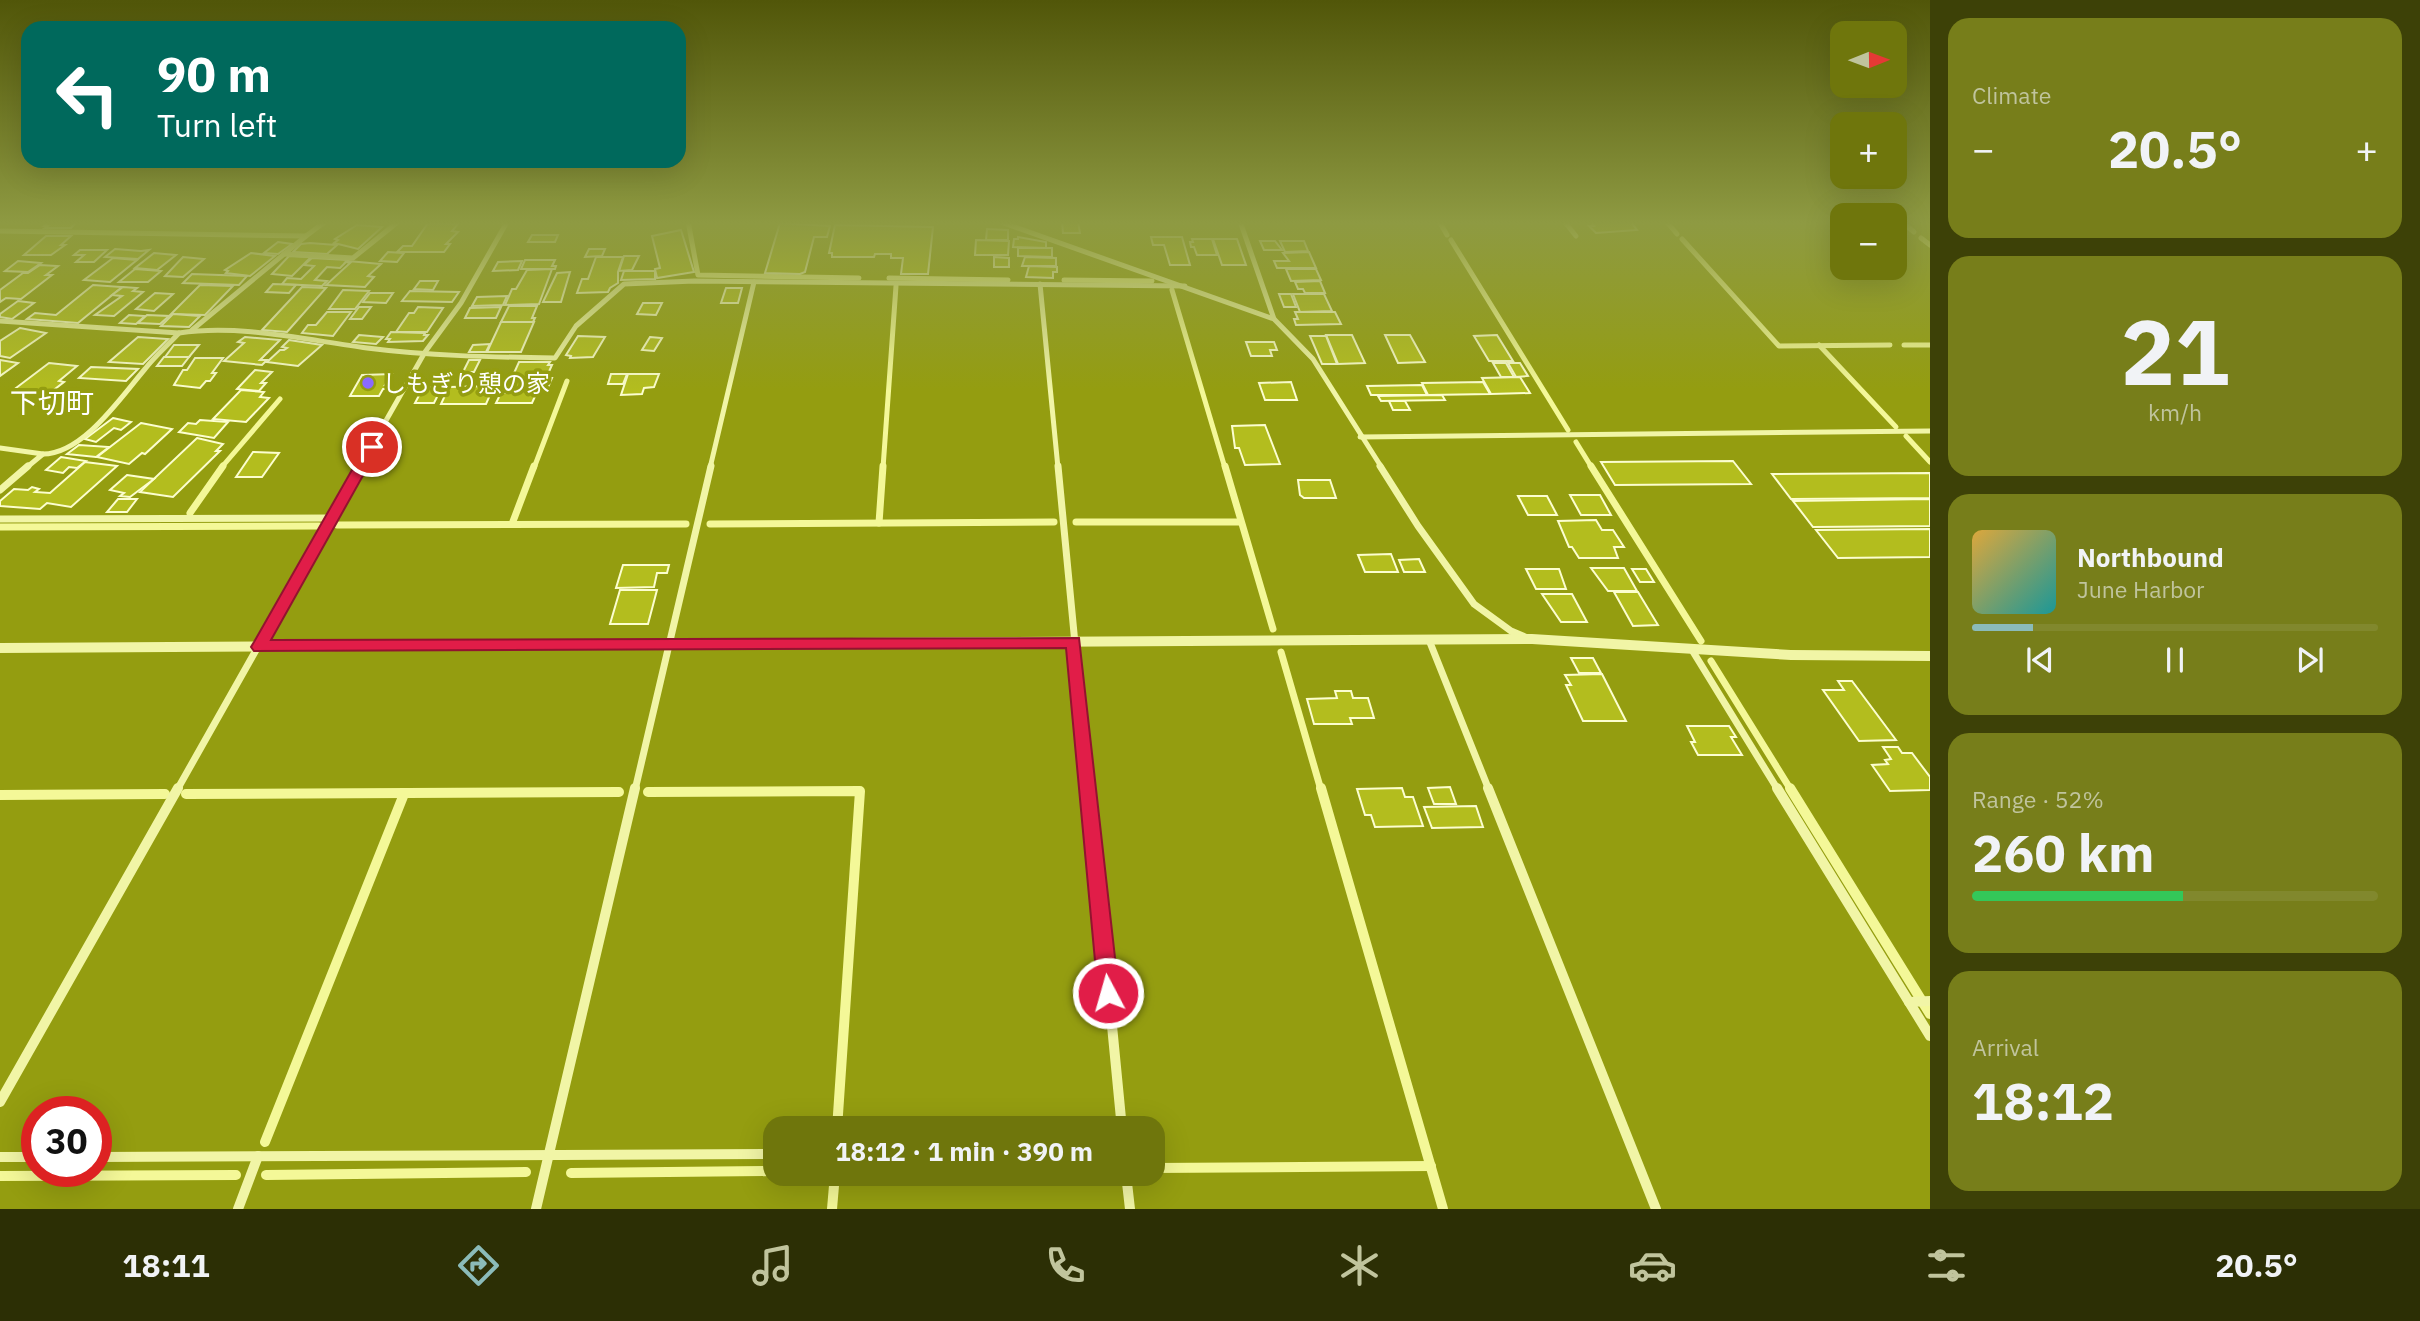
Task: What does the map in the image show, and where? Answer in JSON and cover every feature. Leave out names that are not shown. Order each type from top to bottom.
[{"type":"street","points":[[192,330],[256,277]]},
{"type":"street","points":[[0,1102],[425,352],[461,303],[476,277]]},
{"type":"street","points":[[1160,277],[1274,318],[1313,359],[1418,526],[1474,604],[1511,631],[1532,639]]},
{"type":"street","points":[[1261,277],[1274,318]]},
{"type":"street","points":[[536,1209],[754,282]]},
{"type":"street","points":[[0,321],[179,333],[192,330],[284,336],[369,348],[463,356],[555,358],[576,326],[624,284],[754,282],[1185,286]]},
{"type":"street","points":[[1040,284],[1121,1116]]},
{"type":"street","points":[[0,449],[58,454],[110,414],[145,368],[179,333]]},
{"type":"street","points":[[1360,437],[1930,431]]},
{"type":"street","points":[[0,490],[43,454]]},
{"type":"street","points":[[0,519],[332,518]]},
{"type":"street","points":[[0,648],[1532,639],[1791,655],[1930,656]]},
{"type":"street","points":[[1429,640],[1656,1209]]},
{"type":"street","points":[[1692,650],[1930,1036]]},
{"type":"street","points":[[1911,1002],[1930,1001]]},
{"type":"street","points":[[112,1157],[763,1154]]},
{"type":"street","points":[[237,1209],[258,1156]]},
{"type":"street","points":[[0,1157],[21,1157]]},
{"type":"street","points":[[1127,1186],[1130,1209]]},
{"type":"building","points":[[17,277],[49,277],[21,299],[6,298],[0,302],[0,290]]},
{"type":"building","points":[[87,277],[116,277],[110,282],[84,280]]},
{"type":"building","points":[[125,277],[153,277],[148,282],[119,282]]},
{"type":"building","points":[[189,277],[246,277],[239,285],[183,283]]},
{"type":"building","points":[[317,277],[315,280],[327,281],[322,286],[282,284],[287,278]]},
{"type":"building","points":[[334,277],[374,277],[365,287],[326,285]]},
{"type":"building","points":[[523,277],[549,277],[539,304],[505,305],[512,289],[516,289]]},
{"type":"building","points":[[555,277],[568,277],[561,302],[543,302]]},
{"type":"building","points":[[618,277],[618,283],[608,292],[577,293],[582,279]]},
{"type":"building","points":[[622,277],[655,277],[655,279],[621,280]]},
{"type":"building","points":[[1290,277],[1320,277],[1321,280],[1291,281]]},
{"type":"building","points":[[420,281],[438,281],[433,290],[414,289]]},
{"type":"building","points":[[1320,281],[1325,293],[1305,293],[1303,289],[1298,289],[1295,282]]},
{"type":"building","points":[[273,284],[296,285],[289,293],[266,292]]},
{"type":"building","points":[[93,285],[122,287],[78,323],[27,319],[35,313],[56,315]]},
{"type":"building","points":[[200,285],[233,286],[205,315],[171,314]]},
{"type":"building","points":[[123,287],[137,288],[133,291],[143,292],[114,316],[95,315],[122,296],[112,295]]},
{"type":"building","points":[[302,287],[326,288],[287,332],[262,330]]},
{"type":"building","points":[[726,288],[742,288],[738,303],[721,303]]},
{"type":"building","points":[[343,290],[369,291],[355,309],[329,309]]},
{"type":"building","points":[[410,291],[459,292],[452,302],[402,301]]},
{"type":"building","points":[[155,293],[173,294],[154,311],[136,309]]},
{"type":"building","points":[[370,293],[393,293],[386,303],[363,302]]},
{"type":"building","points":[[1279,294],[1291,294],[1296,307],[1284,307]]},
{"type":"building","points":[[1293,294],[1324,294],[1332,311],[1300,312]]},
{"type":"building","points":[[507,296],[503,305],[472,306],[477,297]]},
{"type":"building","points":[[18,301],[34,303],[12,319],[0,317],[0,314]]},
{"type":"building","points":[[643,303],[662,303],[656,315],[637,314]]},
{"type":"building","points":[[509,306],[537,306],[533,322],[501,322]]},
{"type":"building","points":[[359,307],[371,307],[362,319],[350,319]]},
{"type":"building","points":[[418,307],[443,308],[427,332],[396,332],[409,313],[414,313]]},
{"type":"building","points":[[501,307],[496,318],[465,318],[470,308]]},
{"type":"building","points":[[327,312],[351,312],[333,336],[302,333],[308,325],[316,325]]},
{"type":"building","points":[[1295,312],[1335,312],[1341,324],[1296,325],[1294,319],[1298,319]]},
{"type":"building","points":[[173,314],[200,316],[189,327],[161,326]]},
{"type":"building","points":[[129,315],[145,316],[136,324],[120,323]]},
{"type":"building","points":[[147,315],[169,316],[160,324],[138,323]]},
{"type":"building","points":[[501,322],[534,322],[521,352],[487,352]]},
{"type":"building","points":[[20,328],[46,333],[10,358],[0,356],[0,341]]},
{"type":"building","points":[[391,332],[428,335],[423,341],[388,342],[390,339],[386,339]]},
{"type":"building","points":[[359,335],[383,337],[376,344],[353,342]]},
{"type":"building","points":[[1326,335],[1352,335],[1365,363],[1338,364]]},
{"type":"building","points":[[1385,335],[1410,335],[1425,362],[1398,363]]},
{"type":"building","points":[[1497,335],[1513,361],[1489,361],[1474,336]]},
{"type":"building","points":[[578,336],[605,337],[593,357],[570,358],[571,356],[566,355]]},
{"type":"building","points":[[1310,336],[1326,336],[1337,364],[1322,364]]},
{"type":"building","points":[[138,337],[168,339],[143,364],[109,362]]},
{"type":"building","points":[[245,337],[280,340],[260,360],[267,360],[262,365],[224,361],[244,343],[238,342]]},
{"type":"building","points":[[650,337],[662,338],[654,351],[642,350]]},
{"type":"building","points":[[289,340],[322,345],[298,366],[267,362],[280,350],[287,348],[282,347]]},
{"type":"building","points":[[1246,342],[1274,342],[1277,350],[1270,350],[1272,356],[1251,356]]},
{"type":"building","points":[[490,344],[486,352],[469,352],[473,345]]},
{"type":"building","points":[[174,345],[199,345],[189,357],[165,357]]},
{"type":"building","points":[[164,357],[189,357],[182,366],[157,366]]},
{"type":"building","points":[[195,358],[223,358],[212,373],[216,373],[210,381],[206,381],[200,388],[174,385],[183,370],[187,370]]},
{"type":"building","points":[[0,360],[18,363],[0,376]]},
{"type":"building","points":[[469,360],[480,360],[474,372],[463,372]]},
{"type":"building","points":[[519,362],[550,362],[548,365],[552,365],[546,378],[552,378],[546,392],[537,392],[532,403],[496,403],[501,393],[505,393]]},
{"type":"building","points":[[49,363],[77,366],[59,381],[64,382],[51,392],[42,395],[12,391]]},
{"type":"building","points":[[1493,363],[1506,363],[1514,377],[1501,377]]},
{"type":"building","points":[[1508,363],[1520,363],[1528,376],[1516,377]]},
{"type":"building","points":[[91,367],[138,369],[126,381],[79,378]]},
{"type":"building","points":[[255,370],[272,372],[261,383],[266,383],[259,391],[237,389]]},
{"type":"building","points":[[392,374],[385,385],[389,385],[387,389],[383,389],[379,396],[350,396],[362,375]]},
{"type":"building","points":[[611,374],[627,374],[623,384],[608,384]]},
{"type":"building","points":[[628,374],[659,374],[654,387],[644,388],[642,394],[621,395]]},
{"type":"building","points":[[1520,377],[1530,393],[1491,394],[1482,378]]},
{"type":"building","points":[[1291,382],[1297,400],[1265,400],[1259,383]]},
{"type":"building","points":[[1483,382],[1490,394],[1428,395],[1422,383]]},
{"type":"building","points":[[1422,385],[1427,395],[1371,395],[1367,386]]},
{"type":"building","points":[[494,386],[486,404],[441,404],[449,387]]},
{"type":"building","points":[[442,387],[434,403],[415,403],[423,388]]},
{"type":"building","points":[[241,390],[264,392],[260,397],[269,398],[246,422],[213,419]]},
{"type":"building","points":[[1442,395],[1445,400],[1381,401],[1378,396]]},
{"type":"building","points":[[1389,401],[1405,401],[1410,410],[1393,410]]},
{"type":"building","points":[[113,418],[131,422],[121,430],[114,428],[96,442],[85,439]]},
{"type":"building","points":[[200,420],[228,422],[214,438],[179,432],[188,423],[196,424]]},
{"type":"building","points":[[141,423],[172,429],[145,454],[142,453],[129,464],[97,457]]},
{"type":"building","points":[[1265,425],[1280,464],[1245,465],[1239,448],[1235,448],[1232,426]]},
{"type":"building","points":[[197,438],[223,444],[216,451],[220,451],[173,497],[140,492]]},
{"type":"building","points":[[79,445],[109,447],[96,457],[67,454]]},
{"type":"building","points":[[253,452],[279,453],[262,477],[236,477]]},
{"type":"building","points":[[61,457],[86,461],[77,468],[69,467],[63,473],[46,470]]},
{"type":"building","points":[[1733,461],[1751,484],[1615,485],[1601,462]]},
{"type":"building","points":[[85,462],[117,466],[71,507],[47,503],[40,509],[0,506],[0,501],[14,489],[28,490],[32,487],[39,489],[35,492],[50,493]]},
{"type":"building","points":[[1930,473],[1930,498],[1791,499],[1772,474]]},
{"type":"building","points":[[127,475],[154,479],[130,497],[120,496],[124,493],[110,490]]},
{"type":"building","points":[[1298,480],[1330,480],[1336,498],[1304,498],[1300,495]]},
{"type":"building","points":[[1570,495],[1600,495],[1611,515],[1581,515]]},
{"type":"building","points":[[1518,496],[1547,496],[1557,515],[1528,515]]},
{"type":"building","points":[[118,499],[137,499],[127,512],[107,512]]},
{"type":"building","points":[[1930,499],[1930,526],[1813,527],[1793,501]]},
{"type":"building","points":[[1596,520],[1602,530],[1613,530],[1624,547],[1614,547],[1618,558],[1579,558],[1572,547],[1569,547],[1558,521]]},
{"type":"building","points":[[1930,529],[1930,557],[1838,558],[1816,530]]},
{"type":"building","points":[[1391,554],[1398,572],[1365,572],[1358,555]]},
{"type":"building","points":[[1419,559],[1425,572],[1404,572],[1399,560]]},
{"type":"building","points":[[623,565],[669,565],[667,573],[657,573],[654,587],[616,588]]},
{"type":"building","points":[[1591,568],[1624,568],[1637,591],[1608,591]]},
{"type":"building","points":[[1526,569],[1559,569],[1566,589],[1536,589]]},
{"type":"building","points":[[1632,569],[1646,569],[1654,582],[1640,582]]},
{"type":"building","points":[[620,590],[657,590],[648,624],[610,624]]},
{"type":"building","points":[[1614,592],[1638,592],[1658,625],[1633,626]]},
{"type":"building","points":[[1542,594],[1572,594],[1587,622],[1561,622]]},
{"type":"building","points":[[1571,658],[1593,658],[1601,673],[1579,673]]},
{"type":"building","points":[[1602,674],[1626,721],[1583,721],[1566,685],[1571,685],[1565,675]]},
{"type":"building","points":[[1838,681],[1852,681],[1896,740],[1859,741],[1823,690],[1844,690]]},
{"type":"building","points":[[1335,691],[1351,691],[1353,698],[1368,698],[1374,718],[1350,718],[1352,724],[1314,724],[1307,699],[1337,698]]},
{"type":"building","points":[[1687,726],[1729,726],[1736,737],[1731,737],[1742,755],[1698,755]]},
{"type":"building","points":[[1883,747],[1898,747],[1902,753],[1912,753],[1930,777],[1930,790],[1890,791],[1872,765],[1888,764],[1885,760],[1891,759]]},
{"type":"building","points":[[1450,787],[1456,804],[1434,804],[1428,788]]},
{"type":"building","points":[[1402,788],[1405,797],[1413,797],[1423,826],[1375,827],[1371,815],[1365,815],[1357,789]]},
{"type":"building","points":[[1476,806],[1483,827],[1432,828],[1424,807]]},
{"type":"waterway","points":[[828,277],[859,278]]},
{"type":"waterway","points":[[1474,277],[1568,430]]},
{"type":"waterway","points":[[1717,277],[1779,346],[1820,346]]},
{"type":"waterway","points":[[889,278],[1008,280]]},
{"type":"waterway","points":[[1064,280],[1152,281]]},
{"type":"waterway","points":[[883,468],[896,286]]},
{"type":"waterway","points":[[1172,290],[1225,468]]},
{"type":"waterway","points":[[1820,346],[1890,345]]},
{"type":"waterway","points":[[1904,345],[1930,345]]},
{"type":"waterway","points":[[1820,346],[1896,427]]},
{"type":"waterway","points":[[534,468],[567,381]]},
{"type":"waterway","points":[[221,468],[280,399]]},
{"type":"waterway","points":[[1906,436],[1930,462]]},
{"type":"waterway","points":[[1576,442],[1592,468]]},
{"type":"waterway","points":[[190,513],[223,466]]},
{"type":"waterway","points":[[512,524],[534,466]]},
{"type":"waterway","points":[[879,523],[883,466]]},
{"type":"waterway","points":[[1225,466],[1273,629]]},
{"type":"waterway","points":[[1591,466],[1701,641]]},
{"type":"waterway","points":[[710,524],[1054,522]]},
{"type":"waterway","points":[[1076,522],[1240,522]]},
{"type":"waterway","points":[[337,525],[686,524]]},
{"type":"waterway","points":[[0,527],[319,526]]},
{"type":"waterway","points":[[1281,652],[1321,790]]},
{"type":"waterway","points":[[1711,661],[1791,790]]},
{"type":"waterway","points":[[1321,788],[1431,1166]]},
{"type":"waterway","points":[[1790,788],[1930,1014]]},
{"type":"waterway","points":[[648,792],[860,791],[838,1116]]},
{"type":"waterway","points":[[186,794],[619,792]]},
{"type":"waterway","points":[[0,795],[165,794]]},
{"type":"waterway","points":[[265,1142],[404,794]]},
{"type":"waterway","points":[[1165,1168],[1431,1166]]},
{"type":"waterway","points":[[1431,1166],[1443,1209]]},
{"type":"waterway","points":[[571,1173],[763,1171]]},
{"type":"waterway","points":[[266,1175],[526,1172]]},
{"type":"waterway","points":[[0,1176],[236,1175]]},
{"type":"waterway","points":[[832,1209],[834,1186]]},
{"type":"place","name":"しもぎり憩の家","points":[[368,383]]},
{"type":"district","name":"下切町","points":[[52,402]]},
{"type":"route","points":[[372,447],[260,647],[1074,642],[1108,993]]}]
